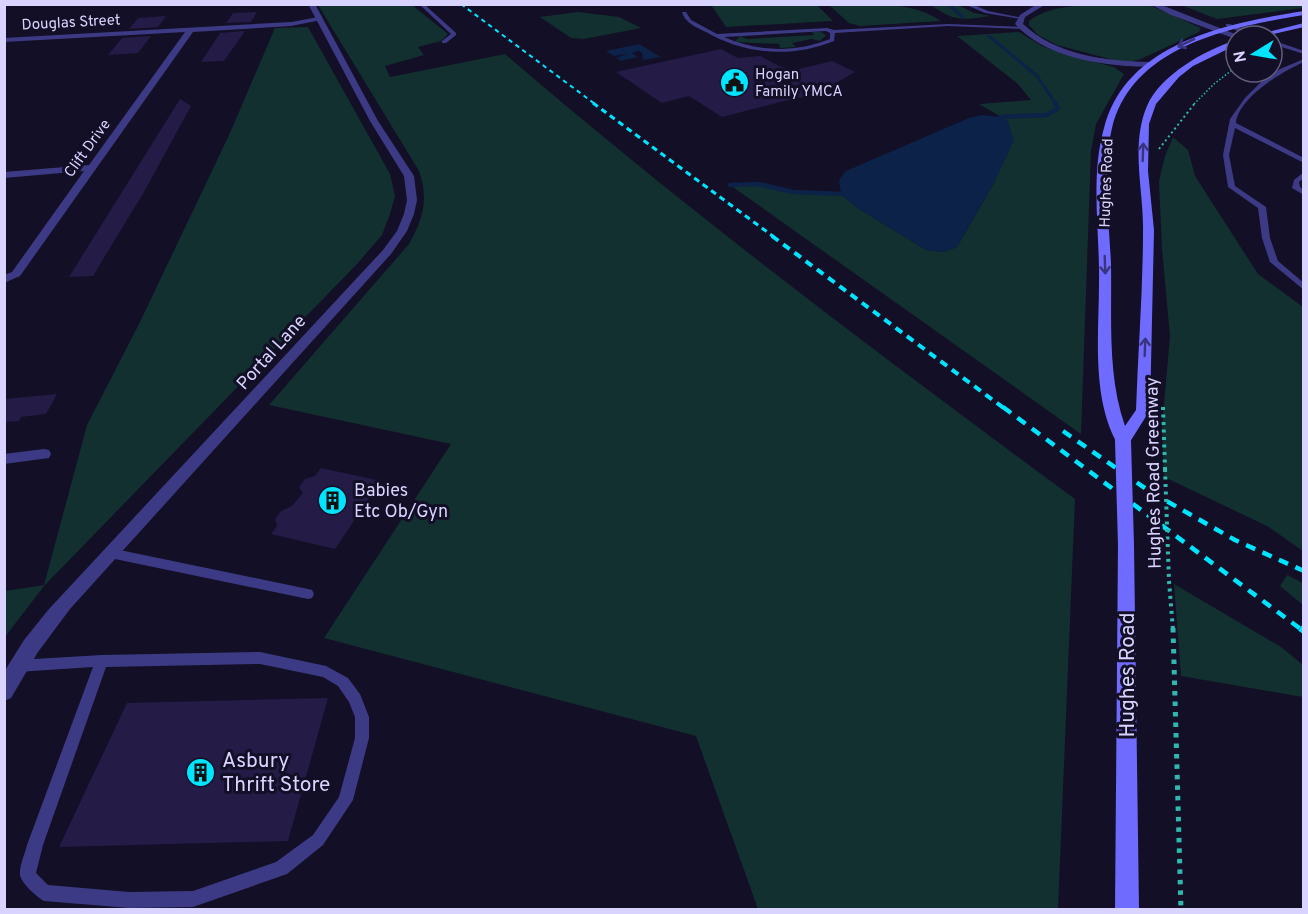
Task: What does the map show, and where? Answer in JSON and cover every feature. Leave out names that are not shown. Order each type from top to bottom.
[{"type":"main road","name":"Hughes Road","points":[[1264,24],[1304,13]]},
{"type":"main road","points":[[1284,30],[1303,26]]},
{"type":"main road","name":"Hughes Road","points":[[1127,909],[1126,545],[1123,441],[1111,402],[1103,198],[1108,127],[1118,99],[1135,76],[1149,64],[1198,38],[1222,31]]},
{"type":"main road","name":"Hughes Road","points":[[1123,441],[1143,410],[1149,230],[1143,171],[1145,124],[1152,104],[1176,75],[1190,64],[1224,48]]},
{"type":"street","name":"Portal Lane","points":[[4,692],[17,666],[45,627],[110,553],[387,252],[402,231],[412,200],[409,176],[374,121],[311,4]]},
{"type":"street","points":[[1043,4],[1021,18],[1019,24],[1037,39],[1052,47],[1115,64],[1149,64]]},
{"type":"street","points":[[1153,4],[1173,14],[1222,31]]},
{"type":"street","points":[[1173,4],[1224,27]]},
{"type":"street","name":"Douglas Street","points":[[4,40],[291,24],[319,19]]},
{"type":"street","name":"Clift Drive","points":[[4,280],[16,274],[192,29]]},
{"type":"street","points":[[4,49],[16,39]]},
{"type":"street","points":[[1115,64],[1135,76]]},
{"type":"street","points":[[4,175],[91,168]]},
{"type":"street","points":[[4,459],[44,454]]},
{"type":"lane","points":[[421,4],[454,34],[444,42]]},
{"type":"lane","points":[[966,4],[987,12],[1021,18]]},
{"type":"lane","points":[[684,13],[689,21],[716,36],[741,46],[790,51],[823,44],[832,40],[833,32]]},
{"type":"lane","points":[[716,36],[948,25],[1023,28]]},
{"type":"lane","points":[[1284,46],[1304,53]]},
{"type":"lane","points":[[1284,52],[1304,59]]},
{"type":"lane","points":[[1304,59],[1277,73],[1252,91],[1233,119],[1226,154],[1232,187],[1262,207],[1266,238],[1274,262],[1304,288]]},
{"type":"lane","points":[[1233,124],[1304,161]]},
{"type":"lane","points":[[1304,174],[1296,180],[1296,188],[1304,193]]},
{"type":"lane","points":[[110,553],[308,594]]},
{"type":"lane","points":[[17,666],[102,661],[260,658],[326,672],[343,682],[355,698],[362,717],[362,738],[346,800],[318,840],[280,868],[193,898],[129,900],[44,893],[28,874],[35,845],[102,661]]},
{"type":"path","points":[[1157,156],[1171,132],[1214,82],[1224,75]]},
{"type":"path","name":"Hughes Road Greenway","points":[[1163,405],[1181,909]]},
{"type":"green space","points":[[1147,4],[1201,28],[1199,32],[1141,59],[1125,63],[1057,45],[1038,35],[1029,25],[1029,21],[1040,14],[1068,7]]},
{"type":"green space","points":[[1303,4],[1303,8],[1217,19],[1181,5]]},
{"type":"green space","points":[[318,5],[412,5],[448,34],[441,41],[418,47],[424,55],[385,66],[390,77],[505,54],[714,226],[857,337],[1075,499],[1058,909],[758,909],[696,736],[324,638],[451,444],[269,405],[409,244],[423,209],[424,191],[419,171]]},
{"type":"green space","points":[[711,5],[817,5],[833,21],[726,27]]},
{"type":"green space","points":[[829,5],[902,6],[929,14],[941,21],[860,26],[849,23]]},
{"type":"green space","points":[[931,5],[958,5],[974,13],[991,16],[952,17]]},
{"type":"green space","points":[[578,12],[619,17],[641,28],[584,39],[571,38],[540,17]]},
{"type":"green space","points":[[308,27],[390,174],[395,196],[382,235],[357,264],[44,586],[5,637],[5,591],[44,585],[87,425],[140,322],[230,133],[275,28]]},
{"type":"green space","points":[[812,32],[821,32],[826,35],[820,41],[812,39],[792,43],[796,47],[780,48],[779,44],[735,41],[740,36],[747,39],[814,35]]},
{"type":"green space","points":[[1019,32],[1042,46],[1063,54],[1114,67],[1124,74],[1096,124],[1091,151],[1081,434],[730,185],[758,184],[793,192],[841,194],[856,207],[926,250],[943,252],[957,247],[995,181],[1008,121],[979,104],[1031,100],[1018,84],[957,36]]},
{"type":"green space","points":[[1173,137],[1188,150],[1195,176],[1258,274],[1303,307],[1303,551],[1267,526],[1164,477],[1162,427],[1170,336],[1162,249],[1159,181],[1165,156]]},
{"type":"green space","points":[[1287,575],[1303,583],[1303,605],[1280,586]]},
{"type":"green space","points":[[1174,584],[1281,647],[1303,665],[1303,697],[1181,676]]},
{"type":"water","points":[[639,44],[661,57],[643,60],[642,53],[639,51],[632,53],[638,57],[621,61],[616,58],[627,54],[614,56],[606,51]]},
{"type":"water","points":[[982,115],[1000,117],[1008,121],[1014,140],[995,181],[957,247],[943,252],[926,250],[856,207],[841,194],[839,180],[846,171],[969,118]]},
{"type":"building","points":[[257,12],[251,22],[226,23],[233,13]]},
{"type":"building","points":[[166,16],[158,27],[129,29],[138,18]]},
{"type":"building","points":[[245,31],[224,61],[201,62],[220,33]]},
{"type":"building","points":[[151,36],[138,53],[108,55],[122,38]]},
{"type":"building","name":"Hogan Family YMCA","points":[[721,49],[738,58],[760,56],[781,67],[795,70],[832,61],[855,72],[812,97],[796,98],[722,117],[689,96],[662,103],[616,72]]},
{"type":"building","points":[[180,99],[191,106],[144,192],[93,276],[69,277]]},
{"type":"building","points":[[57,394],[46,414],[21,417],[19,421],[4,422],[4,399]]},
{"type":"building","name":"Babies Etc Ob/Gyn","points":[[321,468],[381,481],[335,549],[271,534],[277,526],[275,519],[281,511],[292,506],[303,493],[299,487],[305,479],[315,476]]},
{"type":"building","name":"Asbury Thrift Store","points":[[328,698],[288,841],[59,847],[127,703]]},
{"type":"waterway","points":[[948,4],[963,17]]},
{"type":"waterway","points":[[989,36],[1037,76],[1056,104]]},
{"type":"waterway","points":[[1000,117],[1047,115],[1058,108],[1055,103]]},
{"type":"waterway","points":[[730,185],[758,184],[793,192],[841,194]]},
{"type":"railway","points":[[461,4],[595,104]]},
{"type":"railway","points":[[593,103],[774,237]]},
{"type":"railway","points":[[772,236],[1005,409]]},
{"type":"railway","points":[[1003,407],[1302,630]]},
{"type":"railway","points":[[1063,431],[1149,491],[1235,540],[1304,571]]},
{"type":"railway","points":[[1300,628],[1304,631]]},
{"type":"place","name":"Hogan Family YMCA","points":[[734,83]]},
{"type":"place","name":"Babies Etc Ob/Gyn","points":[[333,500]]},
{"type":"place","name":"Asbury Thrift Store","points":[[201,772]]}]
